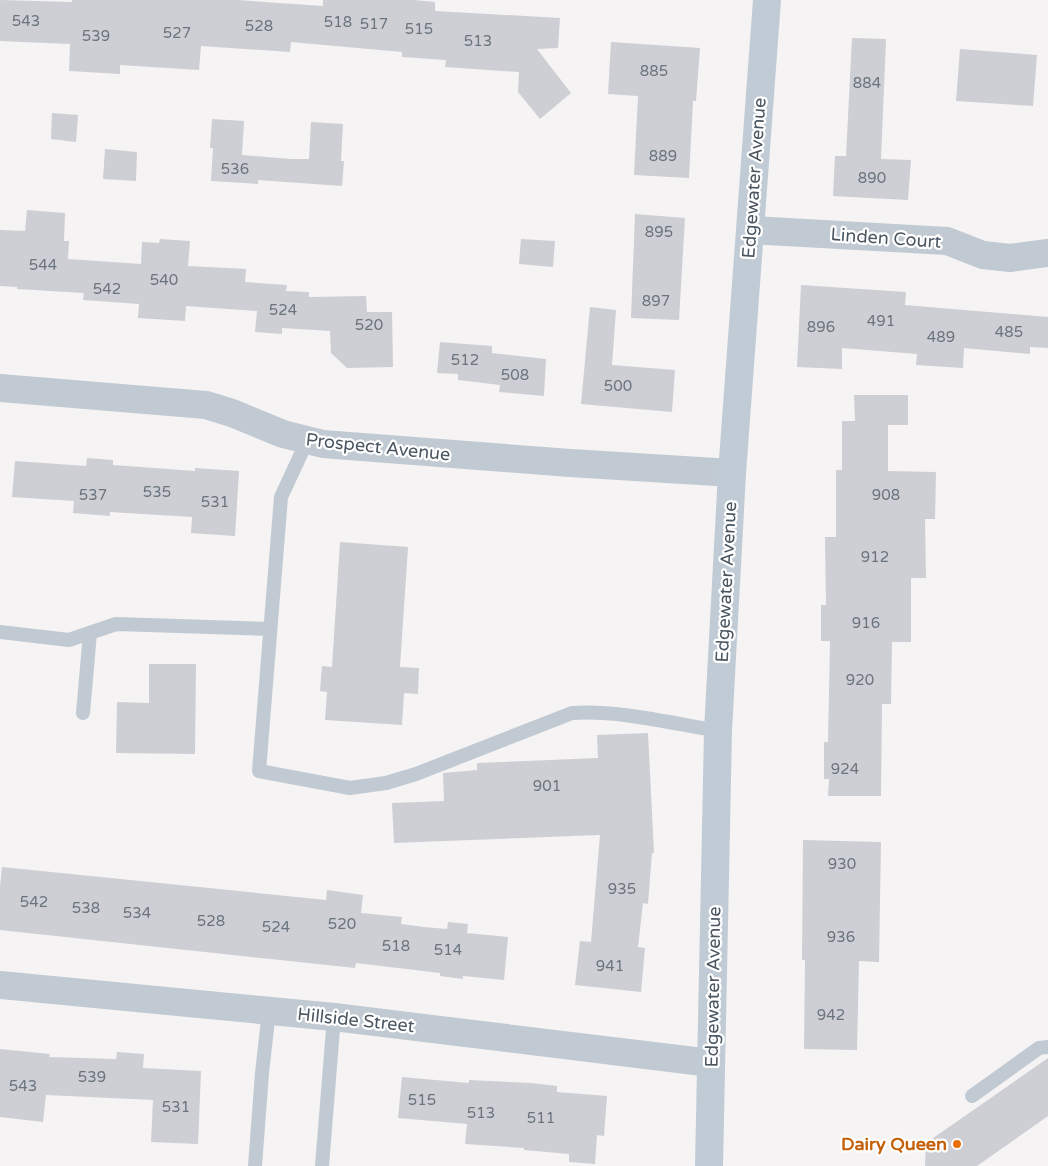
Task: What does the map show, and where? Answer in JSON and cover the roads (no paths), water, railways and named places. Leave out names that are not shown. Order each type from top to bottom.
[{"type":"street","name":"Edgewater Avenue","points":[[709,1166],[718,731],[732,473],[767,0]]},
{"type":"street","name":"Linden Court","points":[[751,230],[947,241],[983,255],[1010,258],[1048,253]]},
{"type":"street","name":"Prospect Avenue","points":[[0,388],[206,405],[306,441],[356,448],[732,473]]},
{"type":"street","name":"Hillside Street","points":[[0,985],[334,1017],[711,1063]]},
{"type":"lane","points":[[306,441],[281,497],[259,771],[350,788],[386,783],[416,774],[572,712],[628,716],[718,731]]},
{"type":"lane","points":[[0,632],[69,640],[116,624],[270,629]]},
{"type":"lane","points":[[82,713],[90,633]]},
{"type":"lane","points":[[255,1166],[269,1011]]},
{"type":"lane","points":[[322,1166],[334,1017]]},
{"type":"lane","points":[[972,1096],[1039,1048],[1048,1047]]},
{"type":"place","name":"Dairy Queen","points":[[957,1144]]}]
